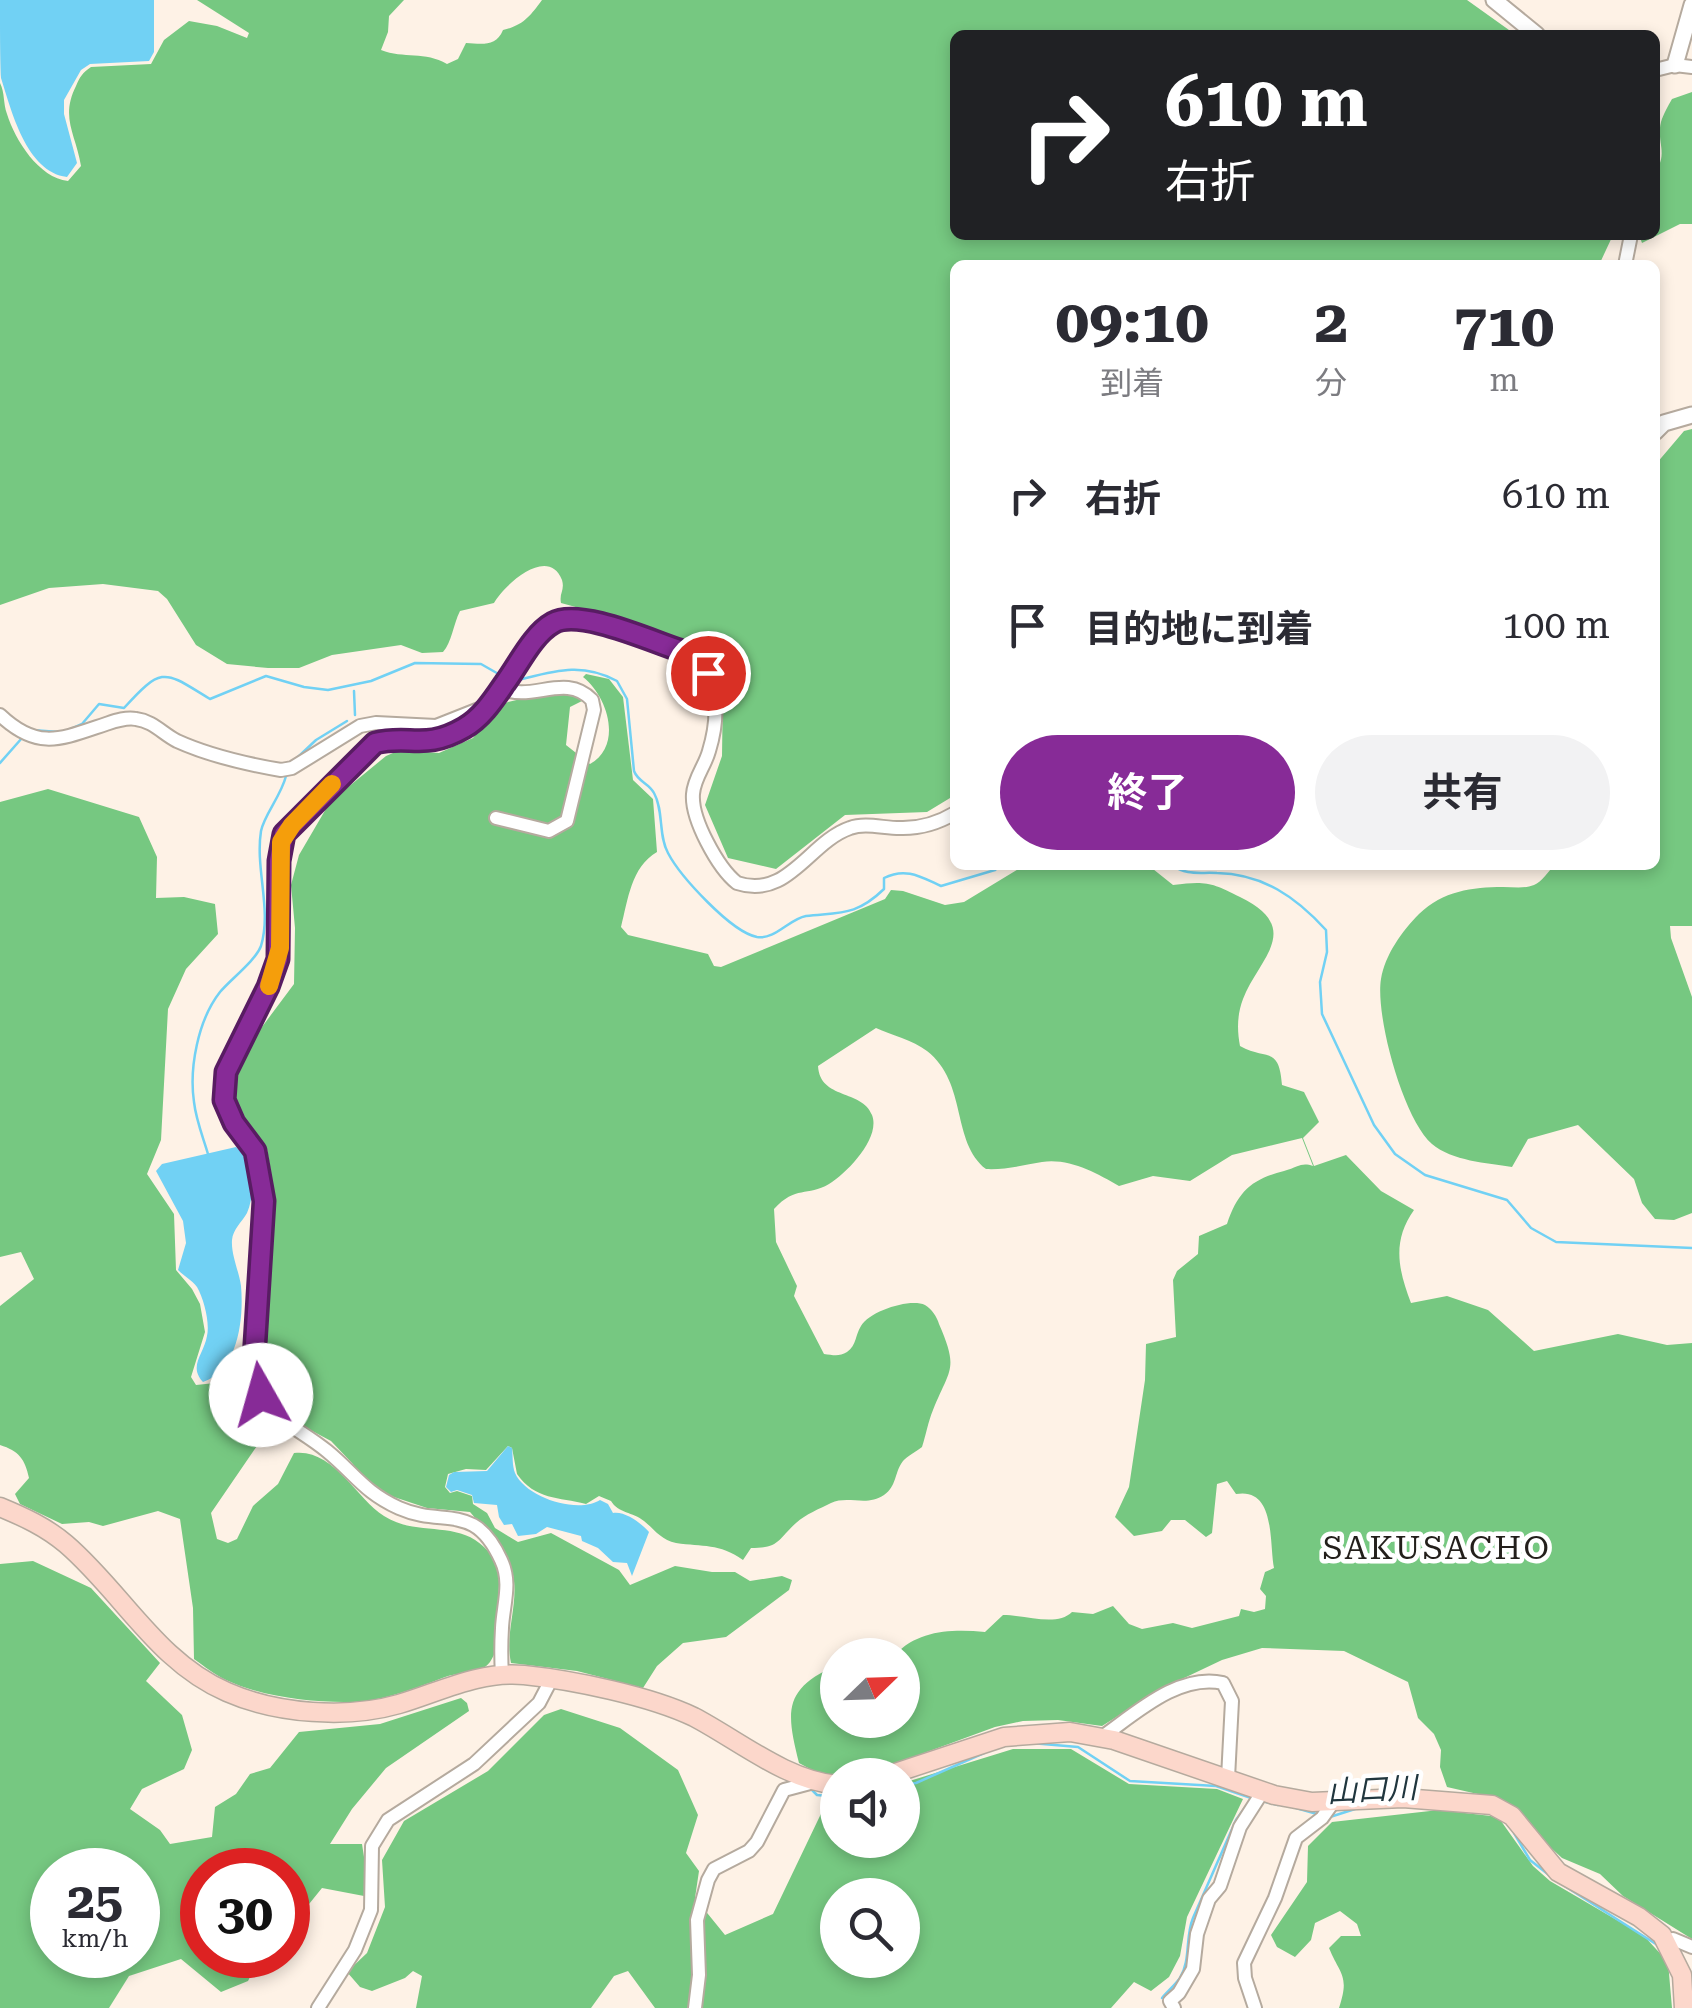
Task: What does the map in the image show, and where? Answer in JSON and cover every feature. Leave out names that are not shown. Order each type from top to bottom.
[{"type":"main road","points":[[0,1507],[37,1524],[66,1544],[178,1663],[232,1694],[311,1710],[358,1712],[399,1704],[462,1682],[502,1675],[551,1680],[669,1706],[820,1782]]},
{"type":"main road","points":[[920,1763],[1014,1736],[1070,1732],[1102,1737],[1228,1778],[1260,1797],[1327,1812],[1389,1798],[1492,1805],[1512,1816],[1558,1872],[1639,1917],[1670,1946],[1682,1975],[1684,2008]]},
{"type":"street","points":[[1494,0],[1531,30]]},
{"type":"street","points":[[1675,64],[1692,4]]},
{"type":"street","points":[[1660,68],[1675,64],[1692,66]]},
{"type":"street","points":[[1660,428],[1692,414]]},
{"type":"street","points":[[502,1675],[507,1584],[502,1562],[480,1527],[459,1519],[404,1510],[371,1494],[330,1454],[286,1426],[261,1395],[254,1360],[264,1201],[258,1160],[229,1113],[224,1087],[228,1063],[268,987],[278,959],[279,861],[284,834],[375,743],[441,739],[467,727],[490,704],[542,631],[570,618],[679,650],[701,664],[712,684],[713,725],[709,750],[695,782],[694,806],[723,870],[737,883],[771,883],[794,872],[852,827],[913,827],[950,816]]},
{"type":"street","points":[[496,818],[549,830],[567,822],[594,710],[592,700],[575,688],[555,687],[525,694],[505,683]]},
{"type":"street","points":[[0,715],[25,735],[40,740],[69,737],[136,718],[174,740],[212,754],[282,770],[301,763],[360,726],[436,726],[490,704]]},
{"type":"street","points":[[318,2008],[355,1950],[372,1910],[372,1846],[388,1820],[474,1764],[539,1702],[551,1680]]},
{"type":"street","points":[[1102,1737],[1185,1685],[1201,1681],[1223,1683],[1232,1700],[1228,1778]]},
{"type":"street","points":[[695,2008],[699,1975],[697,1920],[714,1870],[748,1852],[784,1790],[817,1782]]},
{"type":"street","points":[[1174,2008],[1170,2001],[1193,1968],[1197,1934],[1209,1899],[1220,1886],[1240,1827],[1260,1797]]},
{"type":"street","points":[[1255,2008],[1244,1963],[1276,1898],[1296,1838],[1327,1812]]},
{"type":"street","points":[[1670,1946],[1673,1940],[1692,1946]]},
{"type":"green space","points":[[197,0],[404,0],[389,16],[381,50],[447,64],[458,59],[466,43],[497,39],[503,30],[526,19],[542,0],[1467,0],[1509,30],[950,30],[950,240],[1611,240],[1601,260],[950,260],[950,798],[927,812],[845,815],[776,869],[728,858],[705,805],[722,756],[723,683],[704,651],[653,628],[561,603],[562,580],[547,566],[526,572],[494,603],[460,611],[443,652],[422,653],[401,645],[332,655],[299,668],[227,664],[196,645],[158,591],[103,584],[49,588],[0,605],[0,83],[7,114],[22,146],[47,173],[68,181],[81,166],[69,108],[83,73],[91,67],[151,64],[164,40],[189,21],[217,26],[247,38],[249,33]]},
{"type":"green space","points":[[1692,92],[1692,224],[1680,224],[1660,234],[1660,129],[1672,99]]},
{"type":"green space","points":[[1692,429],[1692,926],[1670,926],[1692,997],[1692,1213],[1674,1220],[1655,1219],[1642,1203],[1634,1179],[1578,1125],[1528,1139],[1512,1167],[1460,1158],[1432,1144],[1411,1113],[1393,1066],[1380,995],[1383,970],[1395,944],[1419,914],[1448,895],[1469,889],[1530,886],[1550,870],[1660,870],[1660,459],[1684,431]]},
{"type":"green space","points":[[586,674],[609,679],[623,697],[633,780],[653,799],[657,852],[641,866],[632,885],[621,927],[628,935],[708,954],[714,966],[721,967],[885,899],[891,890],[945,905],[964,902],[1017,870],[1154,870],[1173,885],[1201,883],[1222,888],[1259,909],[1270,921],[1273,933],[1272,945],[1241,1005],[1240,1046],[1275,1059],[1282,1085],[1304,1092],[1319,1122],[1303,1138],[1314,1166],[1346,1155],[1381,1191],[1414,1210],[1402,1233],[1399,1255],[1411,1303],[1447,1296],[1488,1310],[1534,1351],[1618,1334],[1667,1345],[1692,1343],[1692,1939],[1623,1896],[1600,1874],[1562,1858],[1535,1833],[1518,1809],[1495,1798],[1447,1787],[1440,1767],[1441,1750],[1434,1734],[1418,1718],[1408,1682],[1344,1651],[1262,1648],[1222,1660],[1161,1689],[1102,1726],[1058,1720],[1023,1721],[995,1727],[911,1758],[820,1758],[820,1774],[799,1763],[792,1729],[793,1704],[806,1683],[820,1674],[820,1738],[920,1738],[920,1638],[925,1636],[948,1631],[985,1632],[1003,1615],[1050,1620],[1072,1612],[1093,1614],[1113,1606],[1129,1624],[1142,1629],[1173,1623],[1192,1628],[1239,1616],[1241,1609],[1265,1609],[1266,1596],[1260,1589],[1265,1572],[1274,1568],[1268,1519],[1258,1499],[1236,1494],[1227,1481],[1217,1484],[1212,1533],[1206,1537],[1185,1520],[1171,1520],[1162,1531],[1134,1536],[1115,1517],[1129,1487],[1145,1380],[1146,1344],[1176,1337],[1173,1280],[1177,1271],[1198,1254],[1199,1236],[1227,1224],[1248,1188],[1273,1174],[1313,1166],[1302,1138],[1232,1155],[1190,1181],[1153,1176],[1119,1186],[1082,1168],[1052,1161],[986,1169],[968,1144],[949,1079],[940,1064],[921,1047],[876,1028],[818,1066],[820,1077],[833,1090],[867,1107],[872,1115],[872,1134],[861,1154],[836,1179],[821,1188],[795,1194],[774,1209],[776,1242],[797,1286],[794,1296],[824,1354],[847,1352],[866,1321],[881,1311],[910,1303],[925,1305],[932,1311],[949,1351],[948,1376],[922,1447],[903,1461],[888,1491],[871,1500],[831,1503],[800,1520],[773,1545],[751,1548],[743,1560],[718,1548],[671,1542],[640,1518],[599,1496],[586,1504],[540,1493],[517,1474],[512,1448],[508,1446],[486,1470],[466,1469],[448,1474],[445,1487],[450,1493],[472,1496],[473,1504],[487,1513],[495,1528],[518,1542],[551,1533],[619,1570],[630,1585],[675,1566],[735,1572],[750,1581],[782,1576],[792,1580],[789,1590],[726,1637],[683,1643],[657,1666],[643,1688],[577,1671],[511,1663],[512,1571],[497,1544],[470,1512],[427,1508],[370,1489],[331,1441],[286,1417],[262,1375],[274,1191],[267,1149],[242,1121],[230,1093],[250,1043],[294,984],[291,885],[299,855],[330,802],[386,756],[400,750],[439,753],[473,738],[494,709],[508,702],[564,689],[584,700],[570,707],[566,745],[590,764],[600,756],[609,733],[605,708],[583,677]]},
{"type":"green space","points":[[48,789],[139,817],[157,857],[156,898],[184,897],[215,904],[218,934],[186,969],[168,1009],[161,1140],[147,1174],[174,1214],[176,1270],[200,1304],[205,1332],[191,1377],[196,1385],[215,1383],[236,1355],[247,1355],[246,1379],[262,1429],[261,1440],[211,1513],[217,1539],[228,1543],[237,1539],[253,1506],[278,1484],[294,1453],[321,1458],[384,1516],[409,1526],[461,1534],[490,1554],[499,1576],[497,1643],[490,1662],[481,1669],[389,1696],[353,1702],[288,1698],[240,1686],[194,1659],[193,1608],[180,1519],[158,1511],[103,1526],[89,1522],[62,1524],[20,1504],[15,1494],[29,1478],[20,1457],[0,1445],[0,1306],[34,1279],[21,1252],[0,1257],[0,802]]},
{"type":"green space","points":[[33,1561],[91,1588],[160,1663],[146,1681],[182,1715],[192,1750],[184,1769],[142,1789],[130,1809],[160,1830],[170,1844],[212,1837],[215,1807],[236,1794],[250,1774],[270,1768],[299,1732],[380,1724],[461,1698],[467,1703],[469,1711],[386,1768],[352,1809],[330,1844],[362,1844],[364,1896],[322,1888],[310,1903],[310,1848],[180,1848],[180,1959],[160,1966],[160,1848],[30,1848],[30,1978],[128,1978],[109,2008],[0,2008],[0,1564]]},
{"type":"green space","points":[[561,1709],[620,1728],[678,1770],[698,1815],[686,1853],[699,1871],[695,1898],[725,1935],[773,1914],[820,1816],[820,1858],[920,1858],[920,1778],[1013,1749],[1071,1749],[1129,1784],[1217,1789],[1243,1799],[1187,1917],[1180,1956],[1169,1977],[1151,1991],[1134,1982],[1111,2008],[655,2008],[628,1971],[614,1976],[591,2008],[416,2008],[422,1976],[413,1971],[372,1991],[360,1987],[347,1972],[367,1953],[385,1907],[382,1860],[404,1821],[488,1771],[544,1715]]},
{"type":"green space","points":[[1439,1810],[1491,1816],[1501,1821],[1533,1866],[1550,1881],[1644,1936],[1668,1962],[1672,2008],[1339,2008],[1344,1982],[1329,1948],[1341,1936],[1361,1936],[1357,1924],[1340,1911],[1315,1923],[1311,1940],[1295,1957],[1277,1947],[1271,1935],[1307,1882],[1308,1846],[1332,1822]]},
{"type":"green space","points":[[204,1978],[250,1978],[248,1981],[221,1992]]},
{"type":"water","points":[[0,0],[154,0],[154,52],[149,61],[90,64],[81,70],[64,100],[77,163],[67,177],[41,164],[15,122],[1,78]]},
{"type":"water","points":[[236,1147],[246,1161],[252,1187],[247,1213],[232,1240],[241,1286],[240,1328],[224,1367],[203,1382],[197,1365],[207,1336],[206,1311],[197,1287],[178,1270],[186,1243],[183,1221],[156,1171],[162,1164]]},
{"type":"water","points":[[508,1446],[512,1448],[515,1473],[530,1490],[566,1504],[600,1500],[613,1513],[628,1516],[649,1532],[632,1576],[627,1563],[613,1562],[598,1548],[582,1541],[581,1536],[547,1527],[536,1534],[518,1536],[512,1524],[504,1525],[497,1505],[474,1503],[472,1495],[451,1492],[446,1487],[454,1472],[487,1471]]},
{"type":"waterway","points":[[71,729],[82,724],[99,704],[124,708],[147,685],[164,677],[210,699],[266,676],[328,690],[371,681],[415,663],[481,664],[502,676]]},
{"type":"waterway","points":[[514,681],[578,670],[617,681],[627,699],[634,771],[657,800],[668,853],[707,902],[746,933],[764,937],[806,916],[856,908],[884,889],[884,878],[899,873],[913,874],[941,886],[995,870]]},
{"type":"waterway","points":[[354,691],[355,715]]},
{"type":"waterway","points":[[298,757],[316,740],[347,721]]},
{"type":"waterway","points":[[32,730],[59,732]]},
{"type":"waterway","points":[[0,763],[22,738]]},
{"type":"waterway","points":[[208,1154],[194,1102],[197,1045],[212,1003],[261,946],[265,918],[261,831],[286,776]]},
{"type":"waterway","points":[[1183,870],[1234,874],[1264,883],[1303,907],[1326,930],[1327,952],[1320,982],[1322,1014],[1374,1125],[1395,1154],[1425,1175],[1507,1200],[1531,1228],[1556,1242],[1692,1248]]},
{"type":"waterway","name":"山口川","points":[[1031,1743],[1078,1747],[1130,1781],[1216,1786],[1254,1799]]},
{"type":"waterway","name":"山口川","points":[[920,1781],[984,1753]]},
{"type":"waterway","name":"山口川","points":[[812,1790],[820,1795]]},
{"type":"waterway","name":"山口川","points":[[1262,1801],[1278,1805]]},
{"type":"waterway","points":[[1162,1998],[1183,1971],[1193,1918],[1236,1820],[1249,1802]]},
{"type":"waterway","name":"山口川","points":[[1296,1808],[1317,1814]]},
{"type":"waterway","name":"山口川","points":[[1330,1817],[1355,1809]]},
{"type":"waterway","name":"山口川","points":[[1514,1833],[1530,1860],[1554,1879]]},
{"type":"waterway","name":"山口川","points":[[1560,1883],[1659,1946]]},
{"type":"slow traffic","points":[[269,986],[280,948],[281,842],[284,834],[332,784]]},
{"type":"district","name":"SAKUSACHO","points":[[1437,1548]]},
{"type":"route","points":[[261,1395],[254,1360],[262,1282],[264,1201],[255,1151],[229,1113],[224,1087],[228,1063],[268,987],[278,959],[279,861],[284,834],[375,743],[428,742],[476,720],[542,631],[559,620],[585,620],[679,650],[693,656],[708,673]]}]
